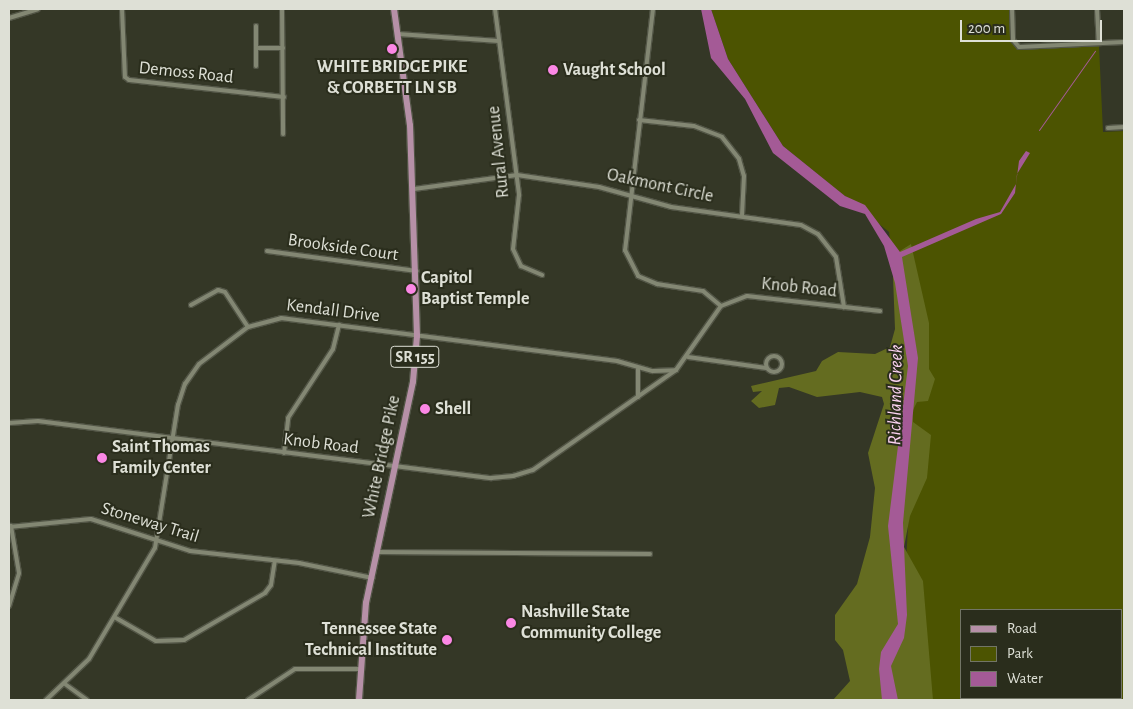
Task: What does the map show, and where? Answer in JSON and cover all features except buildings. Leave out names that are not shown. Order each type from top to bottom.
[{"type":"main road","name":"White Bridge Pike","points":[[359,700],[358,669],[372,578],[396,467],[417,336],[414,189],[394,9]]},
{"type":"street","points":[[9,18],[38,9]]},
{"type":"street","name":"Demoss Road","points":[[122,9],[125,77],[129,80],[284,97]]},
{"type":"street","points":[[282,9],[283,134]]},
{"type":"street","name":"Rural Avenue","points":[[495,9],[517,175],[519,206],[513,249],[520,266],[542,275]]},
{"type":"street","points":[[653,9],[625,250],[638,276],[657,284],[703,291],[721,306]]},
{"type":"street","points":[[1012,9],[1018,46],[1124,42]]},
{"type":"street","points":[[1097,9],[1099,42]]},
{"type":"street","points":[[256,26],[256,66]]},
{"type":"street","points":[[398,34],[500,41]]},
{"type":"street","points":[[256,48],[283,48]]},
{"type":"street","points":[[640,120],[694,126],[722,137],[739,159],[744,176],[742,216]]},
{"type":"street","points":[[1108,128],[1124,127]]},
{"type":"street","name":"Oakmont Circle","points":[[414,189],[517,175],[630,194],[671,206],[788,222],[818,234],[840,266],[844,307]]},
{"type":"street","name":"Brookside Court","points":[[266,251],[417,271]]},
{"type":"street","points":[[191,305],[218,290],[225,292],[248,327]]},
{"type":"street","name":"Knob Road","points":[[9,423],[38,420],[396,467],[491,478],[513,476],[532,470],[676,370],[688,356],[701,329],[721,306],[747,296],[880,312]]},
{"type":"street","name":"Kendall Drive","points":[[46,700],[83,667],[116,618],[158,540],[178,405],[190,374],[248,327],[281,318],[617,361],[638,370],[676,370]]},
{"type":"street","points":[[284,453],[288,418],[333,349],[339,325]]},
{"type":"street","points":[[688,356],[766,368],[778,372],[782,362],[770,357],[766,368]]},
{"type":"street","points":[[638,370],[638,397]]},
{"type":"street","name":"Stoneway Trail","points":[[10,526],[90,519],[190,551],[275,562],[372,578]]},
{"type":"street","points":[[9,606],[19,573],[10,526]]},
{"type":"street","points":[[378,552],[650,554]]},
{"type":"street","points":[[116,618],[156,641],[184,640],[265,593],[271,585],[275,562]]},
{"type":"street","points":[[248,700],[295,669],[358,669]]},
{"type":"street","points":[[65,684],[87,700]]},
{"type":"green space","points":[[711,9],[1009,9],[1011,41],[1017,49],[1099,46],[1103,132],[1124,131],[1124,700],[898,700],[912,458],[889,232],[783,146],[728,59]]},
{"type":"green space","points":[[911,244],[929,323],[929,369],[935,379],[928,401],[917,402],[912,412],[913,422],[931,435],[927,478],[910,516],[904,547],[923,581],[933,700],[833,700],[850,681],[843,650],[835,640],[835,615],[857,584],[870,537],[875,488],[868,453],[884,404],[882,397],[860,392],[817,397],[789,387],[779,388],[775,405],[759,408],[751,401],[762,391],[753,392],[751,386],[816,371],[822,361],[838,352],[875,354],[890,347],[895,329],[893,277],[900,251]]},
{"type":"water","points":[[701,9],[711,9],[728,59],[783,146],[845,196],[865,205],[900,252],[976,219],[1000,212],[1016,184],[1015,193],[1001,214],[902,257],[918,358],[903,523],[907,615],[904,638],[891,666],[898,700],[882,700],[879,669],[881,652],[898,624],[888,526],[908,366],[895,283],[884,246],[865,214],[840,206],[773,153],[745,99],[711,58]]},
{"type":"water","points":[[1026,151],[1030,153],[1017,173],[1019,161]]},
{"type":"waterway","points":[[1039,130],[1095,51]]},
{"type":"place","name":"WHITE BRIDGE PIKE & CORBETT LN SB","points":[[392,49]]},
{"type":"place","name":"Vaught School","points":[[553,70]]},
{"type":"place","name":"Capitol Baptist Temple","points":[[411,289]]},
{"type":"place","name":"Shell","points":[[425,409]]},
{"type":"place","name":"Saint Thomas Family Center","points":[[102,458]]},
{"type":"place","name":"Nashville State Community College","points":[[511,623]]},
{"type":"place","name":"Tennessee State Technical Institute","points":[[447,640]]},
{"type":"water label","name":"Richland Creek","points":[[896,395]]}]
